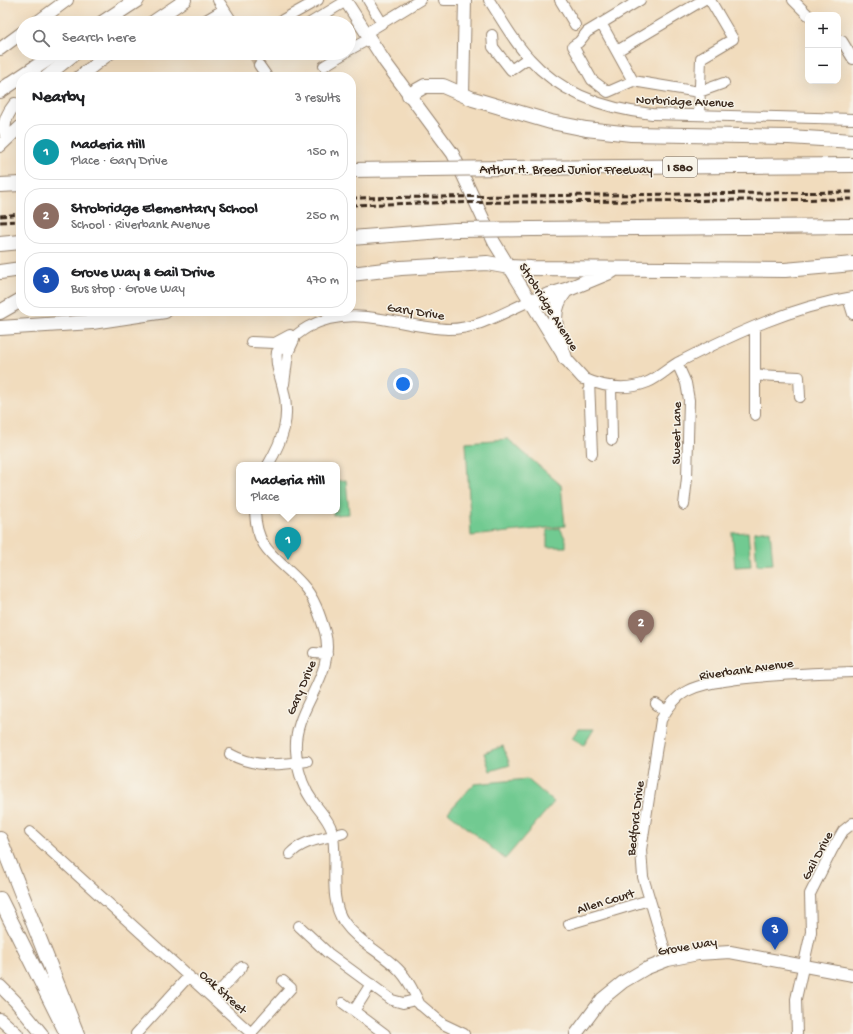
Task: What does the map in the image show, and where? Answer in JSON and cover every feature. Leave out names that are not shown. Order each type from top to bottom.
[{"type":"highway","points":[[113,16],[137,0]]},
{"type":"highway","points":[[28,72],[46,60]]},
{"type":"highway","points":[[0,91],[16,80]]},
{"type":"highway","points":[[409,95],[425,86],[443,86],[473,99],[528,115],[586,129],[631,134],[789,137],[853,141]]},
{"type":"highway","name":"Arthur H. Breed Junior Freeway","points":[[356,170],[853,165]]},
{"type":"highway","points":[[356,230],[853,226]]},
{"type":"highway","points":[[356,238],[455,230]]},
{"type":"highway","points":[[0,244],[16,242]]},
{"type":"highway","points":[[356,273],[410,267],[482,264],[509,267],[785,270],[853,264]]},
{"type":"highway","points":[[530,301],[566,290],[622,268]]},
{"type":"highway","points":[[0,272],[16,270]]},
{"type":"highway","points":[[565,358],[556,325],[555,313],[560,298],[566,290]]},
{"type":"highway","points":[[0,312],[16,303]]},
{"type":"highway","points":[[0,328],[92,322],[132,316]]},
{"type":"highway","points":[[0,831],[25,903]]},
{"type":"highway","points":[[0,839],[77,1034]]},
{"type":"highway","points":[[0,899],[67,1034]]},
{"type":"main road","points":[[45,16],[67,0]]},
{"type":"main road","points":[[123,16],[144,0]]},
{"type":"main road","points":[[168,16],[185,0]]},
{"type":"main road","points":[[463,94],[465,0]]},
{"type":"main road","name":"Strobridge Avenue","points":[[346,1],[355,16]]},
{"type":"main road","name":"Strobridge Avenue","points":[[356,18],[367,36],[453,154],[494,242],[565,358],[586,380]]},
{"type":"main road","points":[[0,49],[16,37]]},
{"type":"main road","points":[[52,72],[67,60]]},
{"type":"main road","points":[[85,72],[101,60]]},
{"type":"main road","points":[[0,118],[16,103]]},
{"type":"main road","points":[[4,142],[4,125],[6,116],[16,104]]},
{"type":"main road","points":[[4,142],[16,131]]},
{"type":"main road","name":"Grove Way","points":[[576,1034],[602,999],[623,982],[645,969],[668,960],[698,954],[730,952],[853,975]]},
{"type":"main road","points":[[0,986],[15,1001],[42,1034]]},
{"type":"main road","points":[[0,1019],[17,1034]]},
{"type":"street","points":[[218,0],[223,10],[229,16]]},
{"type":"street","points":[[289,16],[318,0]]},
{"type":"street","points":[[368,0],[382,23]]},
{"type":"street","points":[[356,45],[382,23],[420,0]]},
{"type":"street","points":[[444,0],[465,0]]},
{"type":"street","name":"Norbridge Avenue","points":[[489,0],[528,58],[558,83],[595,102],[640,113],[853,119]]},
{"type":"street","points":[[560,0],[575,25]]},
{"type":"street","points":[[640,0],[587,32],[579,42],[573,46],[592,80],[608,92],[633,81],[699,92],[724,82]]},
{"type":"street","points":[[617,51],[703,0]]},
{"type":"street","points":[[699,115],[701,58],[733,39],[710,0]]},
{"type":"street","points":[[793,0],[805,12]]},
{"type":"street","points":[[321,16],[346,1]]},
{"type":"street","points":[[213,16],[223,10]]},
{"type":"street","points":[[601,24],[633,81]]},
{"type":"street","points":[[492,35],[493,47],[511,70],[528,58]]},
{"type":"street","points":[[841,42],[853,60]]},
{"type":"street","points":[[324,66],[334,60]]},
{"type":"street","points":[[259,64],[264,72]]},
{"type":"street","points":[[592,454],[586,380],[599,385],[622,387],[648,382],[677,363],[755,326],[786,314],[850,298],[853,314]]},
{"type":"street","name":"Gary Drive","points":[[270,462],[282,440],[291,401],[283,388],[275,363],[277,352],[306,328],[325,320],[358,316],[450,329],[479,324],[530,301]]},
{"type":"street","points":[[755,326],[755,415]]},
{"type":"street","points":[[251,342],[275,343],[306,328]]},
{"type":"street","name":"Sweet Lane","points":[[677,363],[686,383],[689,400],[687,478],[684,506]]},
{"type":"street","points":[[755,375],[799,377],[800,397]]},
{"type":"street","points":[[612,386],[612,440]]},
{"type":"street","name":"Gary Drive","points":[[255,514],[257,528],[264,547],[297,573],[309,592],[319,614],[326,635],[327,654],[324,669],[298,725],[296,741],[302,762],[305,789],[338,834],[335,863],[334,902],[339,914],[353,933],[387,960],[404,976],[417,1003],[443,1024],[464,1034]]},
{"type":"street","points":[[314,653],[327,654]]},
{"type":"street","name":"Riverbank Avenue","points":[[669,707],[685,691],[704,685],[717,678],[779,674],[853,672]]},
{"type":"street","points":[[656,704],[669,707]]},
{"type":"street","name":"Bedford Drive","points":[[668,960],[643,877],[641,850],[661,720],[669,707]]},
{"type":"street","points":[[230,754],[240,760],[253,763],[273,765],[302,762]]},
{"type":"street","name":"Gail Drive","points":[[796,1034],[796,999],[811,932],[810,894],[843,831],[853,823]]},
{"type":"street","name":"Oak Street","points":[[30,832],[252,1034]]},
{"type":"street","points":[[290,854],[296,847],[306,841],[338,834]]},
{"type":"street","name":"Allen Court","points":[[569,924],[649,900]]},
{"type":"street","points":[[299,926],[328,953],[392,1000],[403,1003],[417,1003]]},
{"type":"street","points":[[213,998],[242,967]]},
{"type":"street","points":[[136,1034],[189,976]]},
{"type":"street","points":[[252,1034],[290,988],[283,981]]},
{"type":"street","points":[[354,1011],[371,984]]},
{"type":"street","points":[[343,1003],[386,1034]]},
{"type":"green space","points":[[508,439],[561,485],[565,526],[471,536],[466,442]]},
{"type":"green space","points":[[346,480],[349,514],[333,515],[340,514],[340,481]]},
{"type":"green space","points":[[560,528],[566,540],[566,547],[547,547],[547,530]]},
{"type":"green space","points":[[770,530],[773,564],[757,565],[754,532]]},
{"type":"green space","points":[[748,532],[751,566],[735,567],[732,533]]},
{"type":"green space","points":[[578,729],[594,729],[584,745],[572,738]]},
{"type":"green space","points":[[503,746],[510,765],[490,771],[484,753]]},
{"type":"green space","points":[[527,779],[554,802],[505,859],[448,812],[474,784]]},
{"type":"tunnel","points":[[256,60],[259,65]]},
{"type":"railway","points":[[356,198],[853,192]]},
{"type":"railway","points":[[356,205],[853,199]]},
{"type":"railway","points":[[0,216],[16,214]]},
{"type":"railway","points":[[0,222],[16,221]]},
{"type":"place","name":"Maderia Hill","points":[[288,560]]},
{"type":"place","name":"Strobridge Elementary School","points":[[641,643]]},
{"type":"place","name":"Grove Way & Gail Drive","points":[[775,950]]}]
